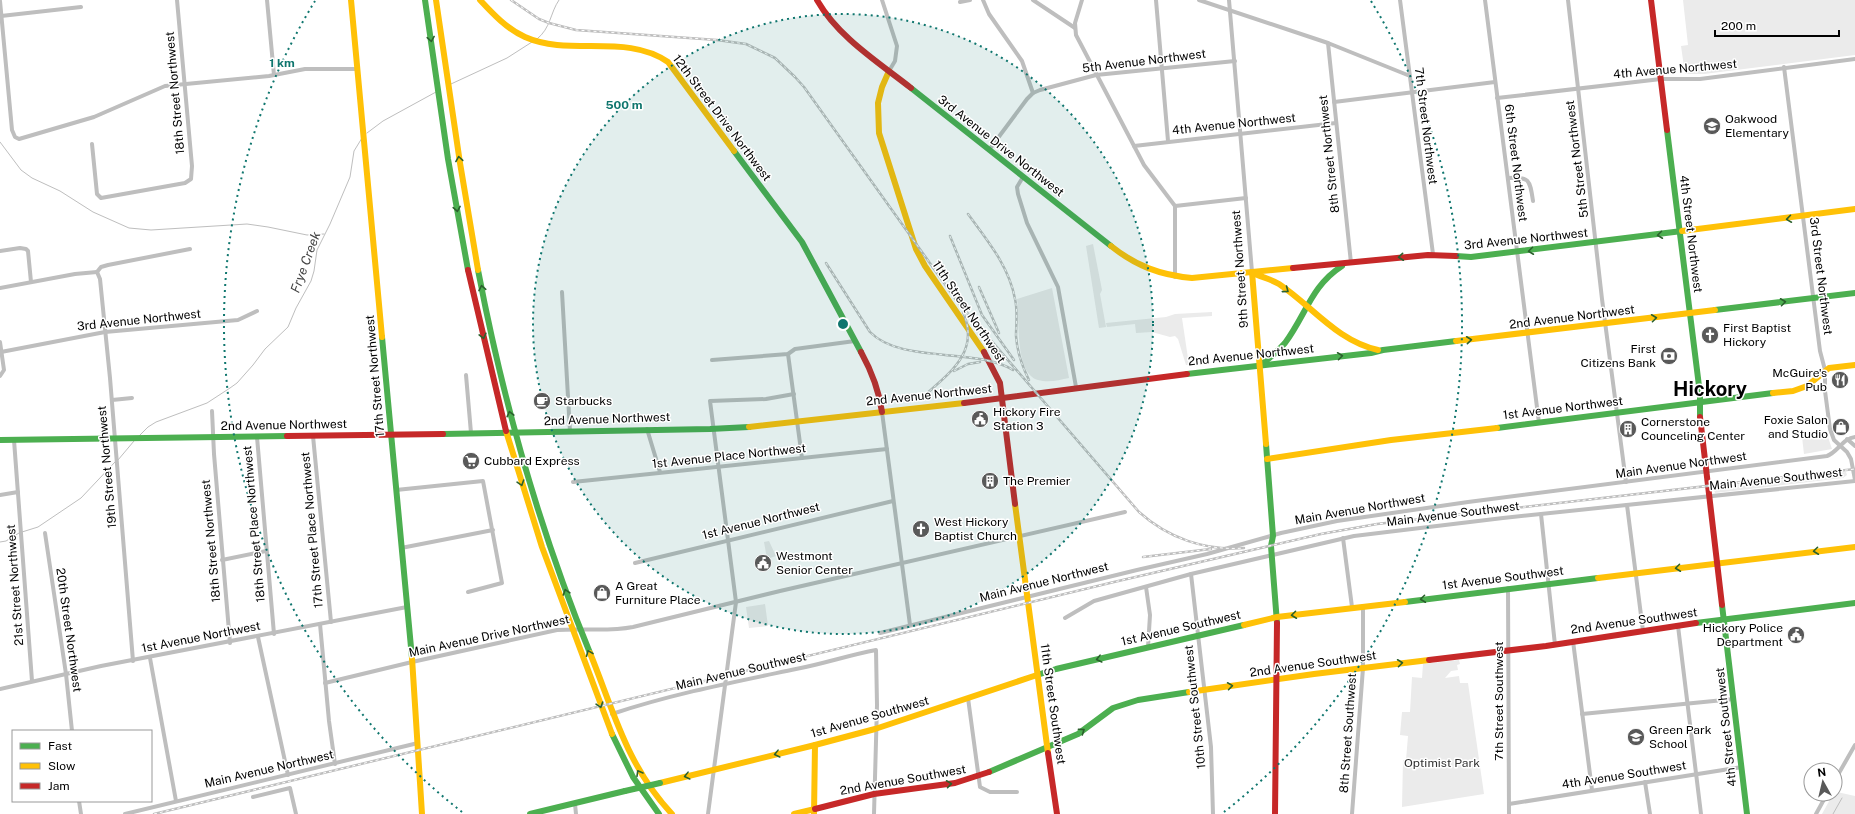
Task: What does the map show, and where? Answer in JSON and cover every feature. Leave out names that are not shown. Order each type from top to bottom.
[{"type":"main road","name":"17th Street Northwest","points":[[351,0],[412,662],[422,814]]},
{"type":"main road","points":[[425,0],[455,199],[478,316],[506,433],[537,532],[571,629],[623,762],[634,781],[659,814]]},
{"type":"main road","points":[[436,0],[476,257],[489,323],[515,432],[543,524],[579,628],[612,714],[631,759],[642,779],[672,814]]},
{"type":"main road","name":"12th Street Drive Northwest","points":[[480,0],[493,15],[508,28],[538,43],[560,46],[628,47],[653,52],[668,62],[802,242],[876,382],[882,412]]},
{"type":"main road","name":"3rd Avenue Drive Northwest","points":[[817,0],[825,14],[845,36],[1125,257],[1150,272],[1175,277]]},
{"type":"main road","name":"4th Street Northwest","points":[[1651,0],[1700,394],[1699,402],[1706,471]]},
{"type":"main road","name":"11th Street Northwest","points":[[889,71],[882,86],[877,106],[877,130],[881,146],[919,255],[990,361],[999,380],[1028,596]]},
{"type":"main road","name":"3rd Avenue Northwest","points":[[1175,277],[1192,278],[1433,254],[1471,257],[1804,217],[1855,209]]},
{"type":"main road","points":[[1260,365],[1271,358],[1282,347],[1327,275],[1334,269],[1351,263]]},
{"type":"main road","points":[[1252,272],[1279,284],[1351,341],[1368,348],[1383,350]]},
{"type":"main road","name":"9th Street Northwest","points":[[1252,272],[1273,536],[1272,556],[1277,617],[1278,680],[1275,814]]},
{"type":"main road","name":"2nd Avenue Northwest","points":[[0,440],[713,429],[798,422],[1002,398],[1076,387],[1371,353],[1383,350],[1855,294]]},
{"type":"main road","points":[[1825,370],[1829,368],[1855,365]]},
{"type":"main road","name":"1st Avenue Northwest","points":[[1267,459],[1391,440],[1798,390],[1816,380],[1825,370]]},
{"type":"main road","points":[[1266,445],[1273,454],[1293,455]]},
{"type":"main road","name":"4th Street Southwest","points":[[1706,471],[1747,814]]},
{"type":"main road","name":"1st Avenue Southwest","points":[[530,814],[815,745],[875,729],[1037,675],[1277,617],[1855,547]]},
{"type":"main road","name":"11th Street Southwest","points":[[1028,596],[1037,675],[1057,814]]},
{"type":"main road","name":"2nd Avenue Southwest","points":[[794,814],[814,812],[874,794],[954,783],[978,777],[1078,734],[1105,712],[1121,704],[1204,690],[1363,668],[1555,644],[1855,603]]},
{"type":"main road","points":[[814,812],[815,745]]},
{"type":"street","name":"18th Street Northwest","points":[[92,144],[97,194],[102,198],[188,182],[192,175],[192,166],[177,0]]},
{"type":"street","points":[[267,0],[274,76]]},
{"type":"street","points":[[882,0],[897,46],[896,60],[889,71]]},
{"type":"street","points":[[960,2],[970,0]]},
{"type":"street","points":[[983,0],[989,14],[1022,61],[1033,93],[1022,105],[989,150]]},
{"type":"street","points":[[1033,0],[1075,28]]},
{"type":"street","points":[[1082,0],[1075,28],[1076,35],[1151,176],[1175,206],[1175,277]]},
{"type":"street","points":[[1156,0],[1168,141]]},
{"type":"street","points":[[1200,0],[1328,44],[1410,76]]},
{"type":"street","name":"9th Street Northwest","points":[[1230,0],[1252,272]]},
{"type":"street","name":"7th Street Northwest","points":[[1400,0],[1433,254]]},
{"type":"street","name":"6th Street Northwest","points":[[1485,0],[1538,423]]},
{"type":"street","name":"5th Street Northwest","points":[[1568,0],[1616,412],[1626,482]]},
{"type":"street","points":[[0,1],[12,130],[15,137],[23,138],[85,120],[109,111],[158,88],[185,84],[274,76],[305,69],[358,69]]},
{"type":"street","points":[[1,16],[81,7]]},
{"type":"street","name":"8th Street Northwest","points":[[1328,44],[1351,263]]},
{"type":"street","name":"4th Avenue Northwest","points":[[1497,98],[1661,79],[1700,79],[1855,59]]},
{"type":"street","name":"5th Avenue Northwest","points":[[1033,93],[1096,75],[1235,61]]},
{"type":"street","name":"3rd Street Northwest","points":[[1784,68],[1822,362],[1825,370],[1825,391],[1830,429],[1832,436],[1851,459],[1855,481]]},
{"type":"street","points":[[1334,102],[1495,82]]},
{"type":"street","name":"4th Avenue Northwest","points":[[1134,146],[1336,123]]},
{"type":"street","points":[[1023,177],[1017,187],[1018,194],[1027,223],[1058,287],[1076,387]]},
{"type":"street","points":[[1508,178],[1516,177],[1526,179],[1531,184],[1533,201]]},
{"type":"street","points":[[1175,206],[1246,198]]},
{"type":"street","points":[[0,251],[20,248],[27,250],[31,282]]},
{"type":"street","points":[[0,288],[93,271],[97,272],[108,264],[190,249]]},
{"type":"street","name":"19th Street Northwest","points":[[97,272],[100,279],[112,400],[133,661]]},
{"type":"street","points":[[562,292],[570,432]]},
{"type":"street","name":"3rd Avenue Northwest","points":[[1,352],[105,332],[238,320],[256,311]]},
{"type":"street","points":[[0,342],[4,370],[0,376]]},
{"type":"street","points":[[712,360],[788,354],[795,349],[855,342]]},
{"type":"street","points":[[788,354],[802,458]]},
{"type":"street","points":[[466,375],[471,433]]},
{"type":"street","points":[[708,814],[736,602],[710,401],[766,399],[794,394]]},
{"type":"street","points":[[112,400],[132,398]]},
{"type":"street","points":[[212,411],[212,437]]},
{"type":"street","points":[[882,412],[910,625]]},
{"type":"street","points":[[647,429],[660,472]]},
{"type":"street","name":"17th Street Place Northwest","points":[[313,436],[331,622]]},
{"type":"street","name":"18th Street Northwest","points":[[212,437],[230,642]]},
{"type":"street","name":"18th Street Place Northwest","points":[[257,437],[274,634]]},
{"type":"street","points":[[1847,439],[1855,437]]},
{"type":"street","points":[[1847,439],[1855,446]]},
{"type":"street","name":"Main Avenue Northwest","points":[[880,633],[1028,596],[1212,553],[1232,546],[1337,521],[1827,456],[1832,454],[1847,439]]},
{"type":"street","name":"21st Street Northwest","points":[[14,440],[32,681]]},
{"type":"street","name":"1st Avenue Place Northwest","points":[[573,482],[887,449]]},
{"type":"street","points":[[396,490],[483,481],[502,583],[468,592]]},
{"type":"street","name":"Main Avenue Southwest","points":[[1065,618],[1094,601],[1146,588],[1191,574],[1343,538],[1540,514],[1855,481]]},
{"type":"street","points":[[0,495],[18,492]]},
{"type":"street","name":"1st Avenue Northwest","points":[[634,563],[893,501]]},
{"type":"street","points":[[1627,505],[1643,631]]},
{"type":"street","name":"Main Avenue Drive Northwest","points":[[325,683],[519,638],[579,628],[627,629],[1020,535],[1125,512]]},
{"type":"street","points":[[1540,514],[1555,644]]},
{"type":"street","points":[[401,548],[492,530]]},
{"type":"street","name":"20th Street Northwest","points":[[46,533],[66,674],[72,730]]},
{"type":"street","points":[[1343,538],[1352,607]]},
{"type":"street","points":[[222,560],[266,551]]},
{"type":"street","name":"10th Street Southwest","points":[[1191,574],[1212,760],[1214,814]]},
{"type":"street","points":[[1146,588],[1150,615],[1148,647]]},
{"type":"street","name":"7th Street Southwest","points":[[1508,588],[1509,814]]},
{"type":"street","name":"8th Street Southwest","points":[[1352,814],[1363,668],[1363,606]]},
{"type":"street","name":"1st Avenue Northwest","points":[[0,689],[66,674],[407,607]]},
{"type":"street","name":"17th Street Place Northwest","points":[[320,624],[325,683],[335,764]]},
{"type":"street","points":[[1678,626],[1701,814]]},
{"type":"street","points":[[258,637],[288,775]]},
{"type":"street","points":[[1573,641],[1592,790]]},
{"type":"street","name":"Main Avenue Southwest","points":[[612,714],[649,702],[876,650],[877,705],[875,729]]},
{"type":"street","points":[[150,658],[176,802]]},
{"type":"street","points":[[968,698],[980,787],[986,791],[1017,792]]},
{"type":"street","points":[[1582,714],[1734,699]]},
{"type":"street","points":[[874,814],[875,729]]},
{"type":"street","name":"Main Avenue Northwest","points":[[125,814],[418,743]]},
{"type":"street","points":[[1843,768],[1853,754],[1855,745]]},
{"type":"street","name":"4th Avenue Southwest","points":[[1509,804],[1742,767]]},
{"type":"street","points":[[1646,782],[1650,814]]},
{"type":"street","points":[[253,797],[290,788],[296,814]]},
{"type":"street","points":[[79,802],[81,814]]},
{"type":"street","points":[[1816,814],[1823,802]]},
{"type":"street","points":[[575,804],[576,814]]},
{"type":"green space","points":[[1683,0],[1855,0],[1855,55],[1704,74],[1685,74],[1681,46],[1688,45]]},
{"type":"green space","points":[[1093,244],[1102,290],[1100,294],[1106,327],[1099,328],[1086,246]]},
{"type":"green space","points":[[1052,288],[1069,378],[1046,381],[1038,380],[1030,375],[1025,367],[1020,344],[1017,299]]},
{"type":"green space","points":[[1212,312],[1212,316],[1182,318],[1189,365],[1186,365],[1178,339],[1175,336],[1170,337],[1152,332],[1136,333],[1135,324],[1107,327],[1106,323],[1166,317],[1175,314]]},
{"type":"green space","points":[[1827,434],[1832,449],[1804,454],[1802,437]]},
{"type":"green space","points":[[1846,472],[1847,475],[1843,478],[1715,493],[1713,487]]},
{"type":"green space","points":[[769,541],[776,556],[767,559],[764,542]]},
{"type":"green space","points":[[765,604],[768,626],[749,628],[746,607]]},
{"type":"green space","name":"Optimist Park","points":[[1459,660],[1460,664],[1457,665],[1458,670],[1451,671],[1445,678],[1459,676],[1460,683],[1468,683],[1484,794],[1402,807],[1403,760],[1406,760],[1408,736],[1400,735],[1402,712],[1410,712],[1412,677],[1422,678],[1423,664]]},
{"type":"green space","points":[[1843,793],[1855,796],[1855,814],[1822,814],[1829,802],[1843,802]]},
{"type":"waterway","name":"Frye Creek","points":[[537,39],[542,35],[548,25],[559,0]]},
{"type":"waterway","name":"Frye Creek","points":[[451,84],[507,58],[532,42]]},
{"type":"waterway","name":"Frye Creek","points":[[367,133],[383,121],[436,92]]},
{"type":"waterway","name":"Frye Creek","points":[[139,436],[148,427],[156,422],[207,403],[237,383],[265,349],[288,327],[296,308],[311,281],[317,250],[350,177],[354,151],[362,138]]},
{"type":"waterway","points":[[0,142],[21,170],[32,178],[60,191],[93,212],[129,228],[151,230],[247,224],[307,235],[324,234]]},
{"type":"waterway","name":"Frye Creek","points":[[118,460],[134,441]]},
{"type":"waterway","name":"Frye Creek","points":[[22,532],[38,527],[81,498],[115,462]]},
{"type":"waterway","name":"Frye Creek","points":[[0,542],[6,541],[19,533]]},
{"type":"waterway","points":[[1833,814],[1840,802]]},
{"type":"railway","points":[[511,0],[539,19],[576,30],[717,40],[746,44],[775,58],[804,87],[957,301],[1139,512],[1162,529],[1188,541],[1215,547],[1244,548]]},
{"type":"railway","points":[[968,214],[990,244],[1008,275],[1015,299],[1017,318],[1017,348],[1029,380]]},
{"type":"railway","points":[[950,236],[982,315],[1014,360]]},
{"type":"railway","points":[[826,263],[870,332],[883,342],[900,348],[919,352],[979,359],[997,363],[1013,370]]},
{"type":"railway","points":[[979,287],[999,333]]},
{"type":"railway","points":[[925,395],[944,378],[960,360],[968,338],[967,326],[963,312]]},
{"type":"railway","points":[[954,371],[968,364],[980,362]]},
{"type":"railway","points":[[154,814],[1114,582],[1321,534],[1377,524],[1855,469]]},
{"type":"railway","points":[[1143,557],[1211,549]]},
{"type":"traffic: fast","points":[[425,0],[448,159],[468,270]]},
{"type":"traffic: fast","points":[[911,88],[1111,246]]},
{"type":"traffic: fast","points":[[1667,130],[1700,394],[1700,417]]},
{"type":"traffic: fast","points":[[734,151],[802,242],[861,352]]},
{"type":"traffic: fast","points":[[1456,256],[1471,257],[1682,231]]},
{"type":"traffic: fast","points":[[1262,364],[1285,343],[1316,292],[1323,283],[1342,266]]},
{"type":"traffic: fast","points":[[478,270],[499,368],[524,464],[554,559],[590,653]]},
{"type":"traffic: fast","points":[[1715,310],[1855,293]]},
{"type":"traffic: fast","points":[[382,337],[412,658]]},
{"type":"traffic: fast","points":[[1187,374],[1371,353],[1383,350],[1456,341]]},
{"type":"traffic: fast","points":[[1497,428],[1773,393]]},
{"type":"traffic: fast","points":[[443,434],[749,427]]},
{"type":"traffic: fast","points":[[0,440],[287,436]]},
{"type":"traffic: fast","points":[[1266,444],[1273,536],[1271,546],[1277,623]]},
{"type":"traffic: fast","points":[[1405,602],[1598,578]]},
{"type":"traffic: fast","points":[[1696,623],[1855,603]]},
{"type":"traffic: fast","points":[[1722,605],[1747,814]]},
{"type":"traffic: fast","points":[[1037,675],[1056,669],[1244,625]]},
{"type":"traffic: fast","points":[[989,772],[1078,734],[1113,708],[1138,700],[1189,692]]},
{"type":"traffic: fast","points":[[612,734],[633,777],[659,814]]},
{"type":"traffic: fast","points":[[625,791],[660,783]]},
{"type":"traffic: fast","points":[[530,814],[625,791]]},
{"type":"traffic: slow","points":[[351,0],[382,337]]},
{"type":"traffic: slow","points":[[436,0],[460,163],[478,270]]},
{"type":"traffic: slow","points":[[480,0],[495,16],[518,34],[542,43],[634,49],[652,53],[668,62],[734,151]]},
{"type":"traffic: slow","points":[[889,71],[882,87],[878,103],[879,133],[916,249],[925,266],[984,352]]},
{"type":"traffic: slow","points":[[1682,231],[1855,209]]},
{"type":"traffic: slow","points":[[1111,246],[1139,264],[1159,272],[1180,277],[1192,278],[1293,268]]},
{"type":"traffic: slow","points":[[1252,272],[1266,444]]},
{"type":"traffic: slow","points":[[1253,273],[1279,284],[1337,331],[1350,339],[1378,350]]},
{"type":"traffic: slow","points":[[1456,341],[1715,310]]},
{"type":"traffic: slow","points":[[1773,393],[1793,391],[1807,386],[1829,368],[1855,365]]},
{"type":"traffic: slow","points":[[749,427],[964,403]]},
{"type":"traffic: slow","points":[[1267,459],[1391,440],[1497,428]]},
{"type":"traffic: slow","points":[[506,431],[542,547],[612,734]]},
{"type":"traffic: slow","points":[[1015,504],[1048,753]]},
{"type":"traffic: slow","points":[[1598,578],[1855,547]]},
{"type":"traffic: slow","points":[[1244,625],[1277,617],[1405,602]]},
{"type":"traffic: slow","points":[[590,653],[623,738],[633,758],[657,796],[672,814]]},
{"type":"traffic: slow","points":[[412,658],[422,814]]},
{"type":"traffic: slow","points":[[1189,692],[1314,674],[1429,660]]},
{"type":"traffic: slow","points":[[814,814],[815,745],[875,729],[1037,675]]},
{"type":"traffic: slow","points":[[660,783],[815,745]]},
{"type":"traffic: slow","points":[[794,814],[815,809]]},
{"type":"traffic: jam","points":[[817,0],[836,26],[847,37],[911,88]]},
{"type":"traffic: jam","points":[[1651,0],[1667,130]]},
{"type":"traffic: jam","points":[[1293,268],[1428,255],[1456,256]]},
{"type":"traffic: jam","points":[[468,270],[506,431]]},
{"type":"traffic: jam","points":[[861,352],[874,381],[882,412]]},
{"type":"traffic: jam","points":[[984,352],[1000,383],[1015,504]]},
{"type":"traffic: jam","points":[[964,403],[1187,374]]},
{"type":"traffic: jam","points":[[1700,417],[1722,605]]},
{"type":"traffic: jam","points":[[287,436],[443,434]]},
{"type":"traffic: jam","points":[[1275,814],[1277,623]]},
{"type":"traffic: jam","points":[[1429,660],[1546,646],[1696,623]]},
{"type":"traffic: jam","points":[[1048,753],[1057,814]]},
{"type":"traffic: jam","points":[[815,809],[874,794],[955,783],[989,772]]},
{"type":"place","name":"Oakwood Elementary","points":[[1712,126]]},
{"type":"place","name":"First Baptist Hickory","points":[[1710,335]]},
{"type":"place","name":"First Citizens Bank","points":[[1669,356]]},
{"type":"place","name":"McGuire's Pub","points":[[1840,380]]},
{"type":"place","name":"Starbucks","points":[[542,401]]},
{"type":"place","name":"Hickory Fire Station 3","points":[[980,419]]},
{"type":"place","name":"Foxie Salon and Studio","points":[[1841,427]]},
{"type":"place","name":"Cornerstone Counceling Center","points":[[1628,429]]},
{"type":"place","name":"Cubbard Express","points":[[471,461]]},
{"type":"place","name":"The Premier","points":[[990,481]]},
{"type":"place","name":"West Hickory Baptist Church","points":[[921,529]]},
{"type":"place","name":"Westmont Senior Center","points":[[763,563]]},
{"type":"place","name":"A Great Furniture Place","points":[[602,593]]},
{"type":"place","name":"Hickory Police Department","points":[[1796,635]]},
{"type":"place","name":"Green Park School","points":[[1636,737]]},
{"type":"district","name":"Hickory","points":[[1710,389]]}]
